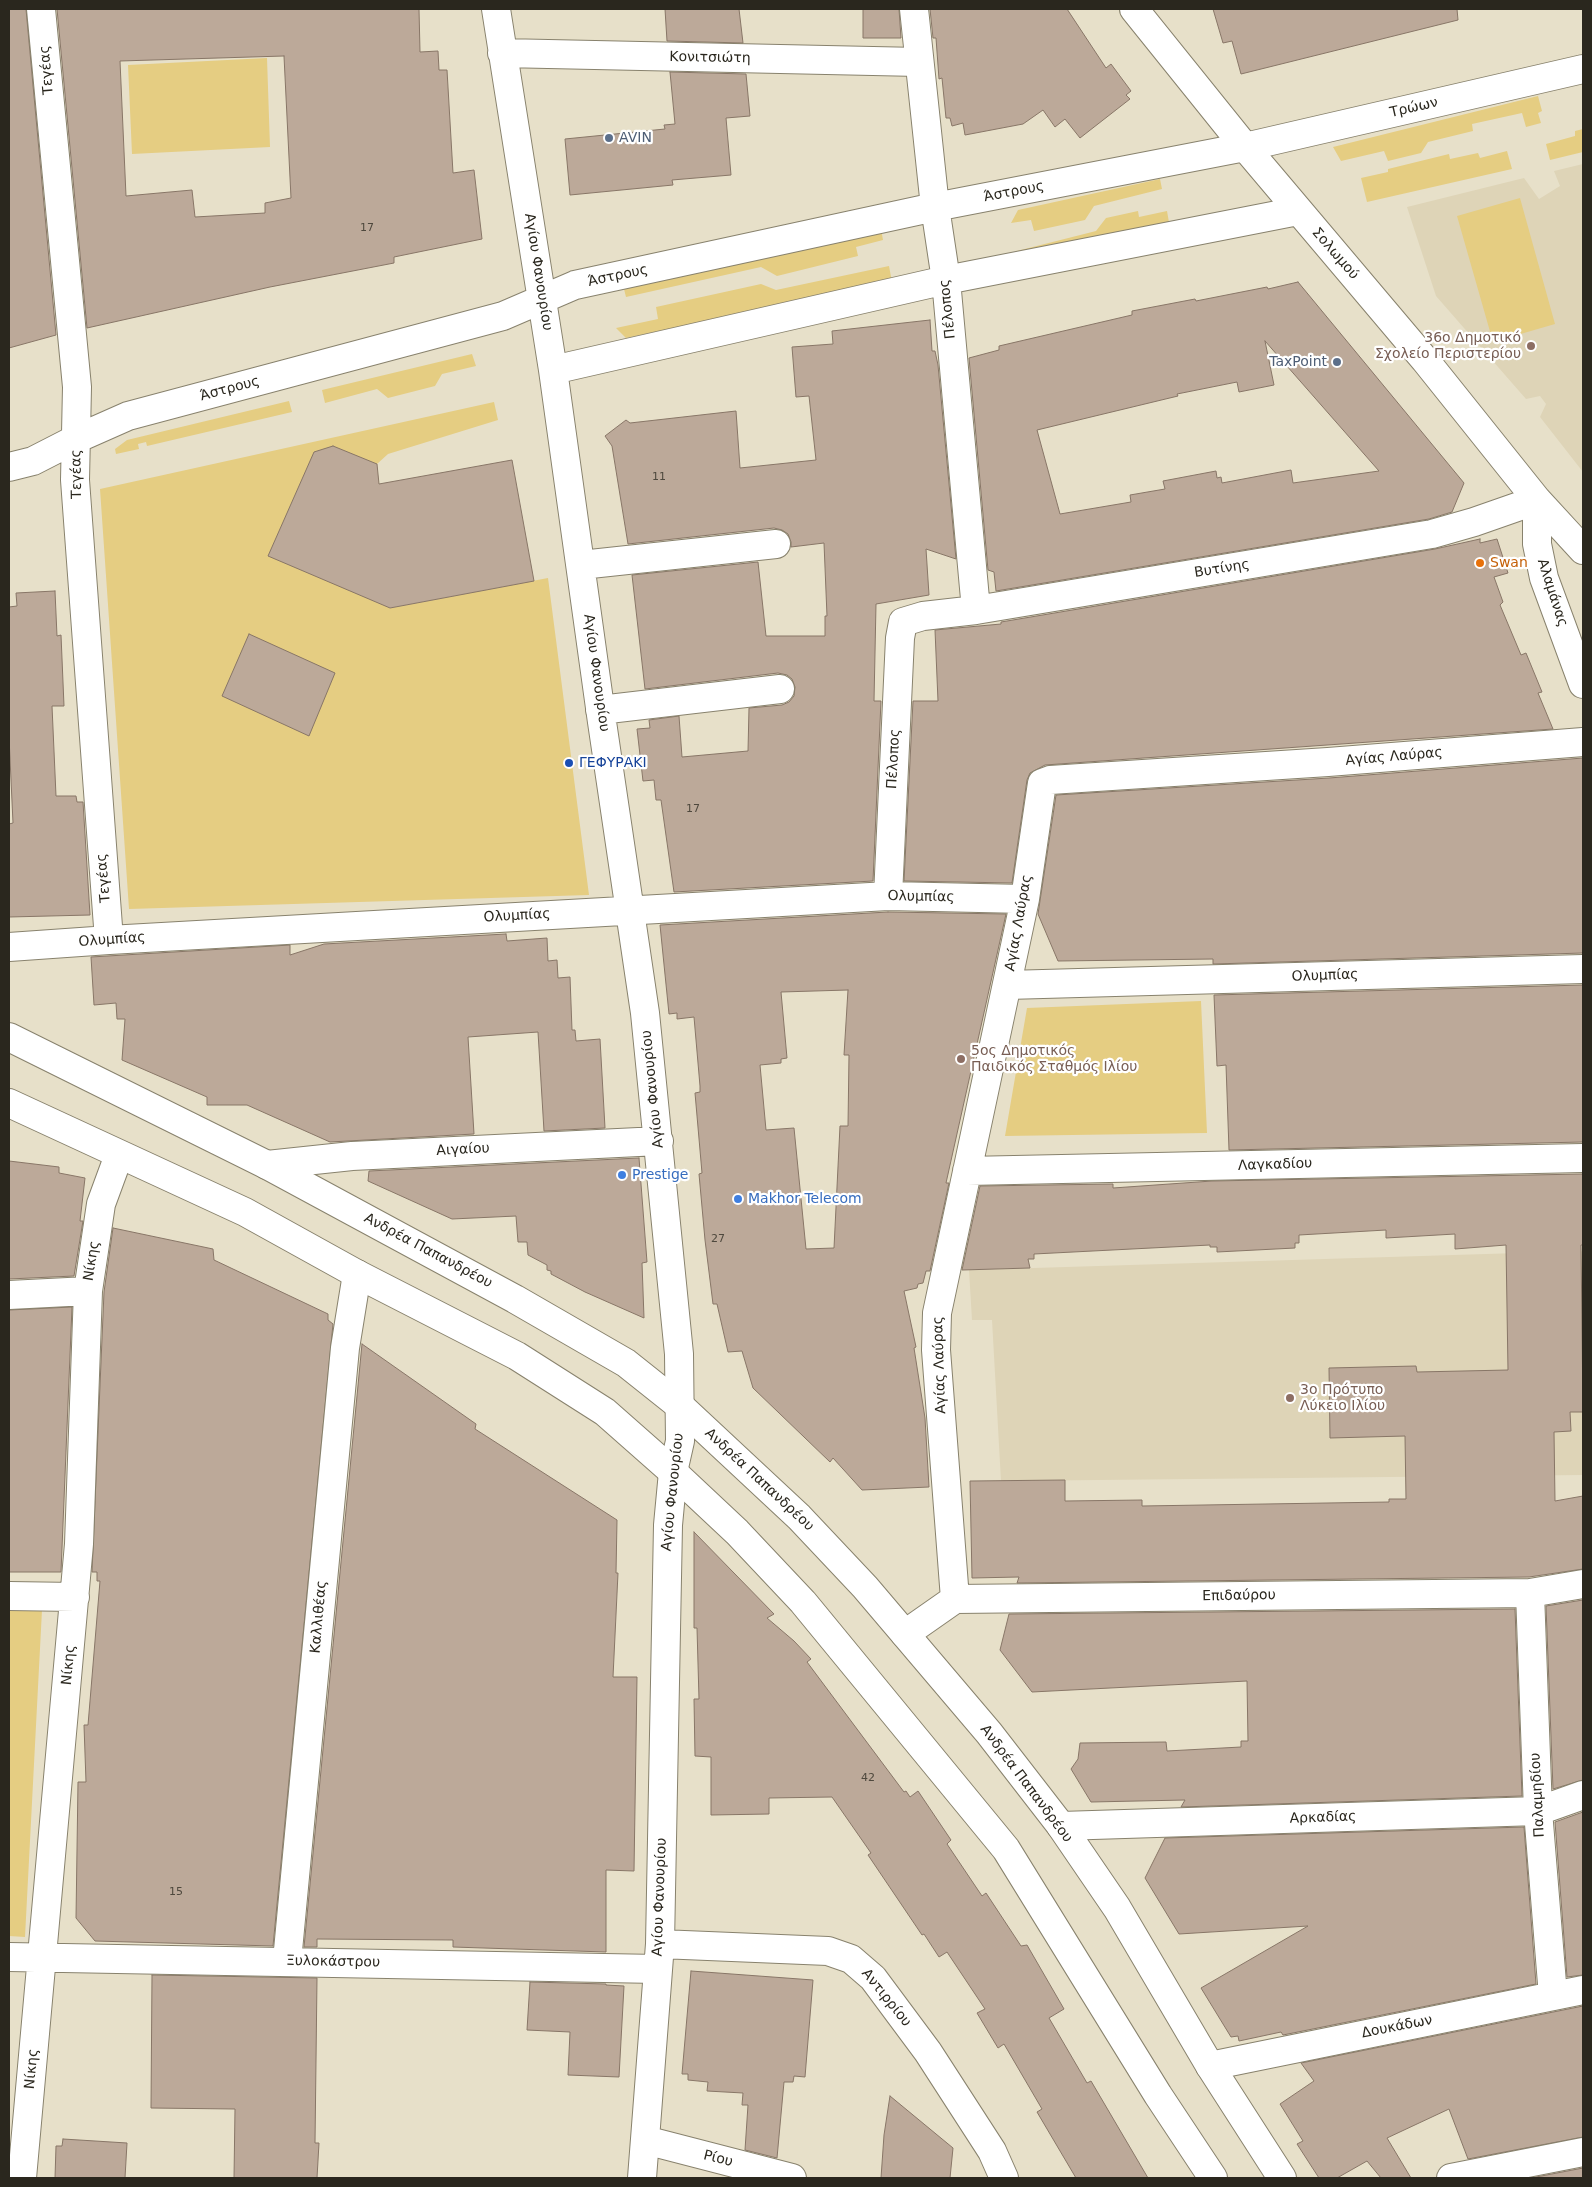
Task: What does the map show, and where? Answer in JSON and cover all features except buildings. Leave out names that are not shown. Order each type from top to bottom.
[{"type":"street","name":"Τεγέας","points":[[41,9],[77,387],[76,490],[109,940]]},
{"type":"street","name":"Αγίου Φανουρίου","points":[[496,9],[553,370],[600,710],[645,1013],[676,1318],[680,1441],[674,1472],[668,1525],[659,1957],[642,2178]]},
{"type":"street","name":"Πέλοπος","points":[[914,9],[935,207],[946,280],[976,610]]},
{"type":"street","name":"Σολωμού","points":[[1134,9],[1298,211],[1419,353],[1537,500],[1583,550]]},
{"type":"street","name":"Κονιτσιώτη","points":[[502,53],[919,62]]},
{"type":"street","name":"Τρώων","points":[[1245,147],[1583,69]]},
{"type":"street","name":"Άστρους","points":[[9,467],[33,462],[76,439],[128,416],[502,316],[575,286],[935,207],[1245,147]]},
{"type":"street","points":[[553,370],[946,280],[1298,211]]},
{"type":"street","name":"Βυτίνης","points":[[902,622],[923,616],[976,610],[1432,534],[1474,522],[1537,500]]},
{"type":"street","name":"Αλαμάνας","points":[[1537,500],[1537,544],[1544,578],[1583,684]]},
{"type":"street","points":[[581,566],[776,544]]},
{"type":"street","name":"Πέλοπος","points":[[888,896],[902,622]]},
{"type":"street","points":[[600,710],[780,689]]},
{"type":"street","name":"Αγίας Λαύρας","points":[[955,1599],[936,1350],[937,1313],[1008,986],[1025,899],[1042,783],[1050,780],[1328,762],[1583,742]]},
{"type":"street","name":"Ολυμπίας","points":[[9,947],[888,896],[1025,899]]},
{"type":"street","name":"Ολυμπίας","points":[[1008,986],[1583,969]]},
{"type":"street","name":"Ανδρέα Παπανδρέου","points":[[9,1037],[267,1164],[532,1309],[626,1364],[680,1406],[800,1517],[865,1587],[989,1734],[1061,1826],[1117,1908],[1210,2066],[1282,2178]]},
{"type":"street","points":[[9,1103],[245,1212],[357,1274],[525,1362],[605,1412],[674,1472],[737,1532],[804,1602],[1006,1849],[1158,2095],[1213,2178]]},
{"type":"street","name":"Αιγαίου","points":[[267,1164],[352,1156],[659,1141]]},
{"type":"street","name":"Νίκης","points":[[22,2178],[79,1544],[88,1291],[101,1204],[119,1155]]},
{"type":"street","name":"Λαγκαδίου","points":[[967,1171],[1583,1158]]},
{"type":"street","name":"Καλλιθέας","points":[[287,1961],[345,1348],[357,1274]]},
{"type":"street","points":[[9,1294],[88,1291]]},
{"type":"street","name":"Επιδαύρου","points":[[955,1599],[1530,1593],[1583,1584]]},
{"type":"street","name":"Παλαμηδίου","points":[[1530,1593],[1538,1811],[1552,1996]]},
{"type":"street","points":[[9,1596],[75,1597]]},
{"type":"street","points":[[905,1634],[955,1599]]},
{"type":"street","name":"Αρκαδίας","points":[[1061,1826],[1538,1811],[1583,1795]]},
{"type":"street","name":"Αντιρρίου","points":[[659,1957],[828,1951],[851,1959],[873,1978],[928,2052],[992,2151],[1004,2178]]},
{"type":"street","name":"Ξυλοκάστρου","points":[[9,1957],[287,1961],[659,1957]]},
{"type":"street","name":"Δουκάδων","points":[[1210,2066],[1583,1990]]},
{"type":"street","name":"Ρίου","points":[[645,2140],[792,2178]]},
{"type":"street","points":[[1452,2178],[1583,2152]]},
{"type":"shaded area","points":[[267,58],[270,147],[132,154],[128,65]]},
{"type":"shaded area","points":[[1538,96],[1542,111],[1538,113],[1541,123],[1526,127],[1522,113],[1472,124],[1473,131],[1428,142],[1421,153],[1388,161],[1384,151],[1341,161],[1333,147]]},
{"type":"shaded area","points":[[1583,129],[1583,152],[1550,160],[1546,144],[1575,136],[1575,131]]},
{"type":"shaded area","points":[[1507,151],[1512,169],[1367,202],[1361,178],[1388,172],[1388,169],[1449,154],[1450,159],[1478,153],[1480,158]]},
{"type":"shaded area","name":"36ο Δημοτικό Σχολείο Περιστερίου","points":[[1583,164],[1583,472],[1540,417],[1546,404],[1540,396],[1526,399],[1436,296],[1407,207],[1524,178],[1539,199],[1560,186],[1554,171]]},
{"type":"shaded area","points":[[1160,179],[1162,189],[1094,206],[1085,220],[1034,231],[1031,220],[1011,223],[1018,210]]},
{"type":"shaded area","points":[[1520,198],[1555,324],[1493,342],[1457,216]]},
{"type":"shaded area","points":[[1138,211],[1139,217],[1167,211],[1170,228],[1018,260],[1017,251],[1096,231],[1106,218]]},
{"type":"shaded area","points":[[881,229],[883,240],[856,247],[858,256],[777,276],[761,267],[626,297],[623,285]]},
{"type":"shaded area","points":[[889,266],[892,282],[626,338],[616,328],[658,319],[656,307],[761,284],[776,290]]},
{"type":"shaded area","points":[[472,354],[476,366],[442,374],[435,386],[388,398],[377,389],[325,403],[322,390]]},
{"type":"shaded area","points":[[289,401],[292,412],[147,446],[146,442],[138,444],[139,449],[116,454],[115,449],[127,440]]},
{"type":"shaded area","points":[[494,402],[498,420],[388,454],[377,464],[390,608],[548,578],[589,895],[129,909],[100,489]]},
{"type":"shaded area","points":[[1201,1001],[1207,1133],[1005,1136],[1027,1008]]},
{"type":"shaded area","name":"3ο Πρότυπο Λύκειο Ιλίου","points":[[1583,1251],[1583,1475],[1001,1481],[992,1320],[972,1320],[969,1270]]},
{"type":"shaded area","points":[[9,1610],[42,1610],[25,1937],[9,1936]]},
{"type":"place","name":"AVIN","points":[[609,138]]},
{"type":"place","name":"36ο Δημοτικό Σχολείο Περιστερίου","points":[[1531,346]]},
{"type":"place","name":"TaxPoint","points":[[1337,362]]},
{"type":"place","name":"Swan","points":[[1480,563]]},
{"type":"place","name":"ΓΕΦΥΡΑΚΙ","points":[[569,763]]},
{"type":"place","name":"5ος Δημοτικός Παιδικός Σταθμός Ιλίου","points":[[961,1059]]},
{"type":"place","name":"Prestige","points":[[622,1175]]},
{"type":"place","name":"Makhor Telecom","points":[[738,1199]]},
{"type":"place","name":"3ο Πρότυπο Λύκειο Ιλίου","points":[[1290,1398]]}]
